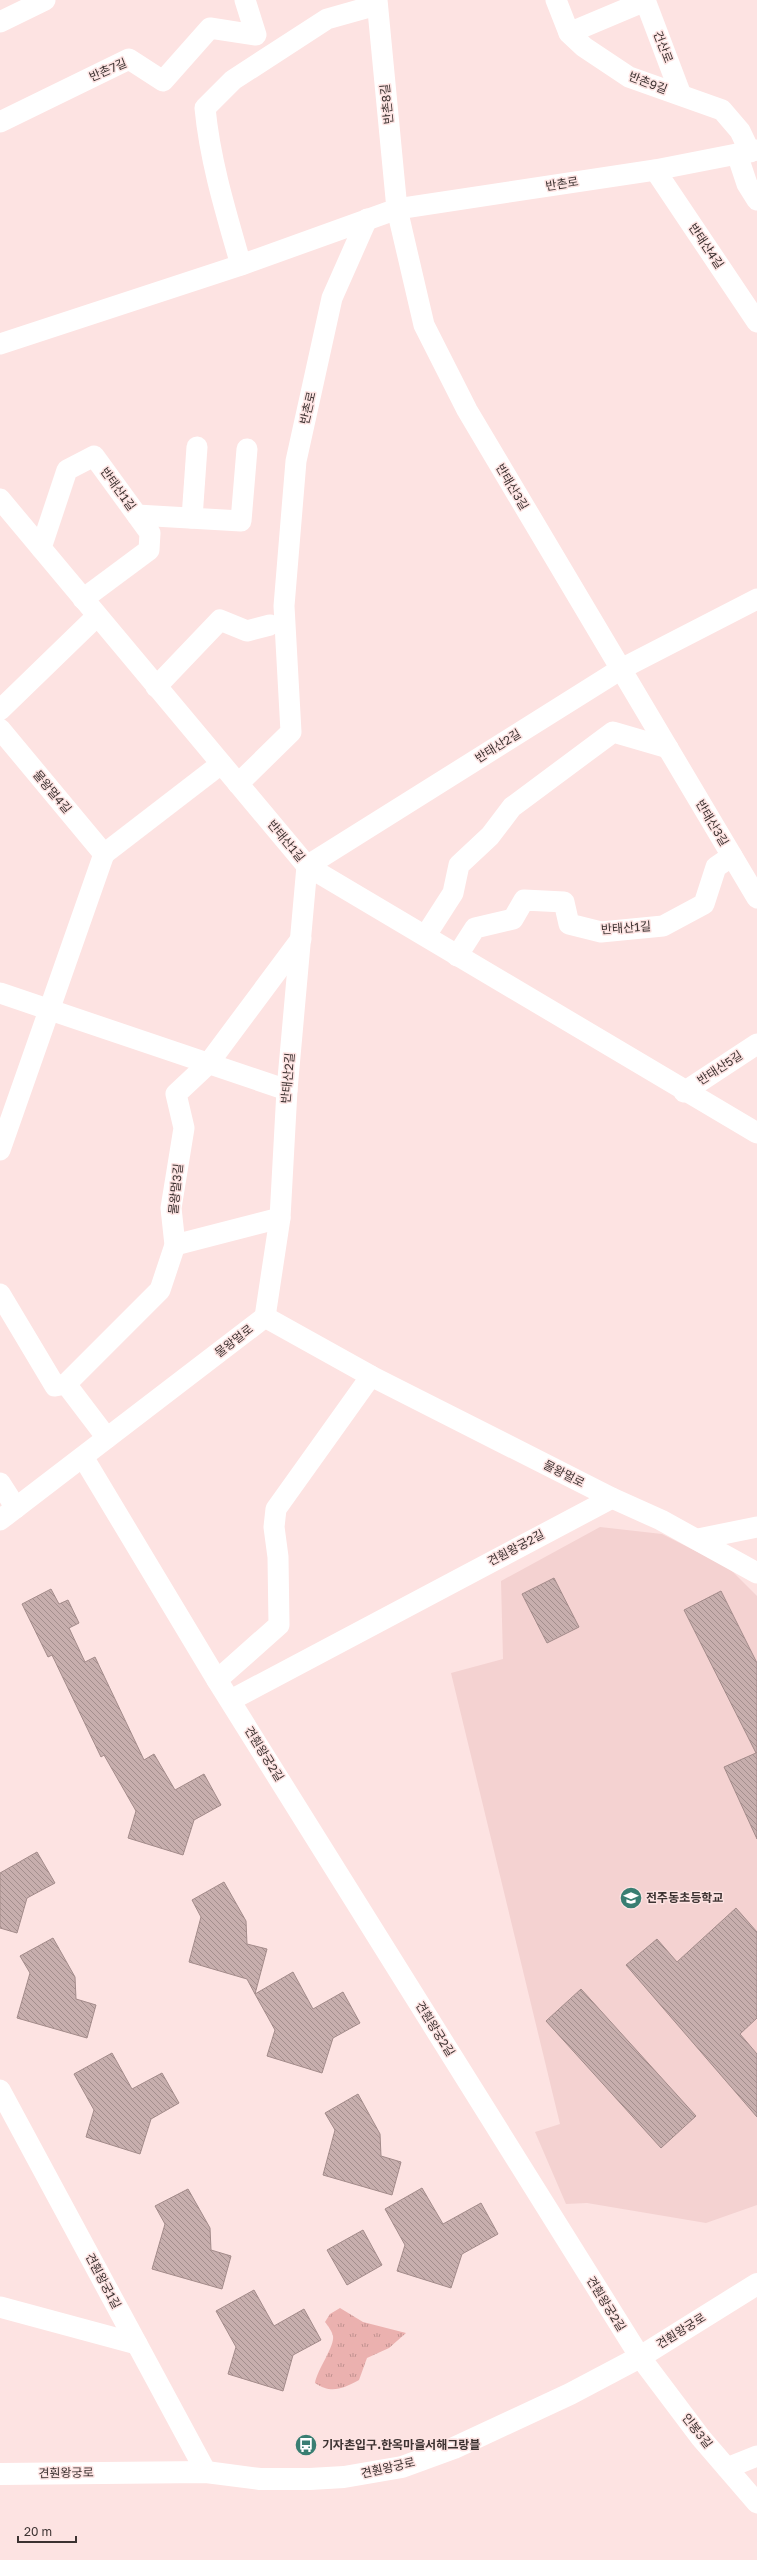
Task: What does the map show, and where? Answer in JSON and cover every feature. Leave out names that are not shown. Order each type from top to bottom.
[{"type":"street","points":[[0,22],[45,0]]},
{"type":"street","name":"반촌7길","points":[[0,122],[129,59],[163,81],[210,28],[256,35],[245,0]]},
{"type":"street","name":"반촌9길","points":[[556,0],[569,33],[584,47],[629,77],[722,110],[740,130],[748,152]]},
{"type":"street","points":[[241,264],[221,193],[208,135],[205,108],[233,80],[327,19],[377,1]]},
{"type":"street","name":"반촌8길","points":[[377,1],[397,209]]},
{"type":"street","points":[[569,33],[645,1]]},
{"type":"street","name":"건산로","points":[[645,1],[681,95]]},
{"type":"street","points":[[748,152],[747,184],[757,200]]},
{"type":"street","name":"반촌로","points":[[0,344],[241,264],[397,209],[655,170],[748,152]]},
{"type":"street","name":"반태산4길","points":[[655,170],[757,322]]},
{"type":"street","name":"반태산3길","points":[[397,209],[424,325],[467,410],[757,898]]},
{"type":"street","name":"반촌로","points":[[238,784],[291,732],[284,606],[296,461],[332,298],[367,219]]},
{"type":"street","points":[[192,518],[197,447]]},
{"type":"street","points":[[137,515],[241,521],[247,449]]},
{"type":"street","name":"반태산1길","points":[[41,548],[67,470],[94,456],[150,533],[149,550],[83,599]]},
{"type":"street","name":"반태산1길","points":[[0,500],[307,866],[426,935],[457,956],[684,1092],[757,1133]]},
{"type":"street","name":"반태산2길","points":[[265,1317],[280,1218],[287,1090],[302,939],[307,866],[621,669],[757,599]]},
{"type":"street","points":[[0,710],[97,616]]},
{"type":"street","points":[[156,687],[220,620],[247,631],[270,625]]},
{"type":"street","name":"물왕멀4길","points":[[0,729],[104,854]]},
{"type":"street","points":[[426,935],[454,894],[459,865],[490,836],[512,807],[613,732],[668,748]]},
{"type":"street","points":[[0,1150],[48,1009],[104,854],[221,764]]},
{"type":"street","name":"반태산1길","points":[[457,956],[475,928],[513,919],[524,900],[564,902],[569,924],[601,932],[663,926],[704,904],[716,867],[732,856]]},
{"type":"street","name":"물왕멀3길","points":[[66,1384],[160,1290],[174,1245],[171,1208],[184,1128],[176,1094],[208,1064],[302,939]]},
{"type":"street","points":[[0,993],[287,1090]]},
{"type":"street","name":"반태산5길","points":[[684,1092],[757,1044]]},
{"type":"street","points":[[174,1245],[280,1218]]},
{"type":"street","points":[[0,1294],[55,1386],[66,1384],[107,1438]]},
{"type":"street","name":"물왕멀로","points":[[0,1520],[265,1317],[371,1376],[612,1498],[698,1539],[757,1572]]},
{"type":"street","points":[[217,1680],[279,1625],[278,1557],[274,1527],[276,1509],[371,1376]]},
{"type":"street","name":"견훤왕궁2길","points":[[83,1457],[217,1680],[231,1700],[640,2357]]},
{"type":"street","points":[[0,1483],[16,1508]]},
{"type":"street","name":"견훤왕궁2길","points":[[231,1700],[612,1498]]},
{"type":"street","points":[[698,1539],[757,1527]]},
{"type":"street","name":"견훤왕궁1길","points":[[0,2090],[206,2472]]},
{"type":"street","name":"견훤왕궁로","points":[[0,2474],[206,2472],[260,2479],[310,2479],[344,2477],[402,2467],[454,2448],[512,2423],[640,2357],[757,2284]]},
{"type":"street","points":[[0,2307],[137,2344]]},
{"type":"street","name":"인봉3길","points":[[640,2357],[727,2468],[757,2503]]},
{"type":"street","points":[[727,2468],[757,2456]]},
{"type":"shaded area","name":"전주동초등학교","points":[[600,1527],[662,1534],[729,1568],[757,1596],[757,2205],[706,2223],[587,2203],[566,2204],[535,2132],[560,2124],[451,1673],[503,1659],[501,1581]]},
{"type":"green space","points":[[340,2308],[363,2322],[406,2333],[389,2348],[367,2358],[359,2380],[342,2388],[331,2389],[315,2383],[333,2340],[332,2332],[325,2322],[330,2314]]},
{"type":"building","points":[[554,1578],[579,1627],[547,1643],[522,1594]]},
{"type":"building","points":[[51,1589],[59,1604],[68,1600],[79,1623],[69,1628],[85,1662],[95,1657],[144,1760],[154,1754],[175,1790],[204,1774],[221,1805],[194,1820],[183,1855],[128,1838],[136,1811],[104,1755],[101,1757],[52,1655],[48,1657],[22,1604]]},
{"type":"building","points":[[721,1591],[757,1663],[757,1839],[724,1767],[756,1753],[684,1610]]},
{"type":"building","points":[[37,1852],[55,1883],[27,1898],[17,1933],[0,1928],[0,1873]]},
{"type":"building","points":[[224,1882],[246,1921],[247,1944],[267,1949],[255,1994],[247,1979],[189,1962],[201,1917],[192,1900]]},
{"type":"building","points":[[736,1908],[757,1932],[757,2018],[740,2034],[757,2054],[757,2117],[626,1965],[657,1939],[677,1962]]},
{"type":"building","points":[[53,1938],[75,1977],[76,1999],[96,2005],[87,2038],[17,2018],[30,1973],[20,1956]]},
{"type":"building","points":[[293,1972],[313,2009],[343,1992],[360,2023],[333,2038],[322,2073],[267,2056],[275,2030],[255,1994]]},
{"type":"building","points":[[581,1989],[696,2116],[661,2148],[546,2021]]},
{"type":"building","points":[[112,2053],[132,2089],[162,2073],[179,2103],[151,2119],[140,2154],[86,2137],[94,2110],[74,2074]]},
{"type":"building","points":[[358,2094],[380,2134],[381,2156],[401,2162],[392,2195],[323,2175],[335,2130],[325,2113]]},
{"type":"building","points":[[422,2188],[443,2224],[481,2203],[498,2234],[462,2254],[451,2288],[397,2271],[405,2245],[385,2209]]},
{"type":"building","points":[[188,2189],[210,2228],[211,2250],[231,2256],[222,2289],[152,2269],[165,2224],[155,2206]]},
{"type":"building","points":[[363,2230],[382,2265],[347,2285],[327,2250]]},
{"type":"building","points":[[254,2290],[274,2326],[304,2309],[321,2340],[293,2355],[283,2391],[228,2374],[236,2347],[216,2311]]},
{"type":"place","name":"전주동초등학교","points":[[631,1898]]},
{"type":"place","name":"기자촌입구.한옥마을서해그랑블","points":[[306,2445]]}]
